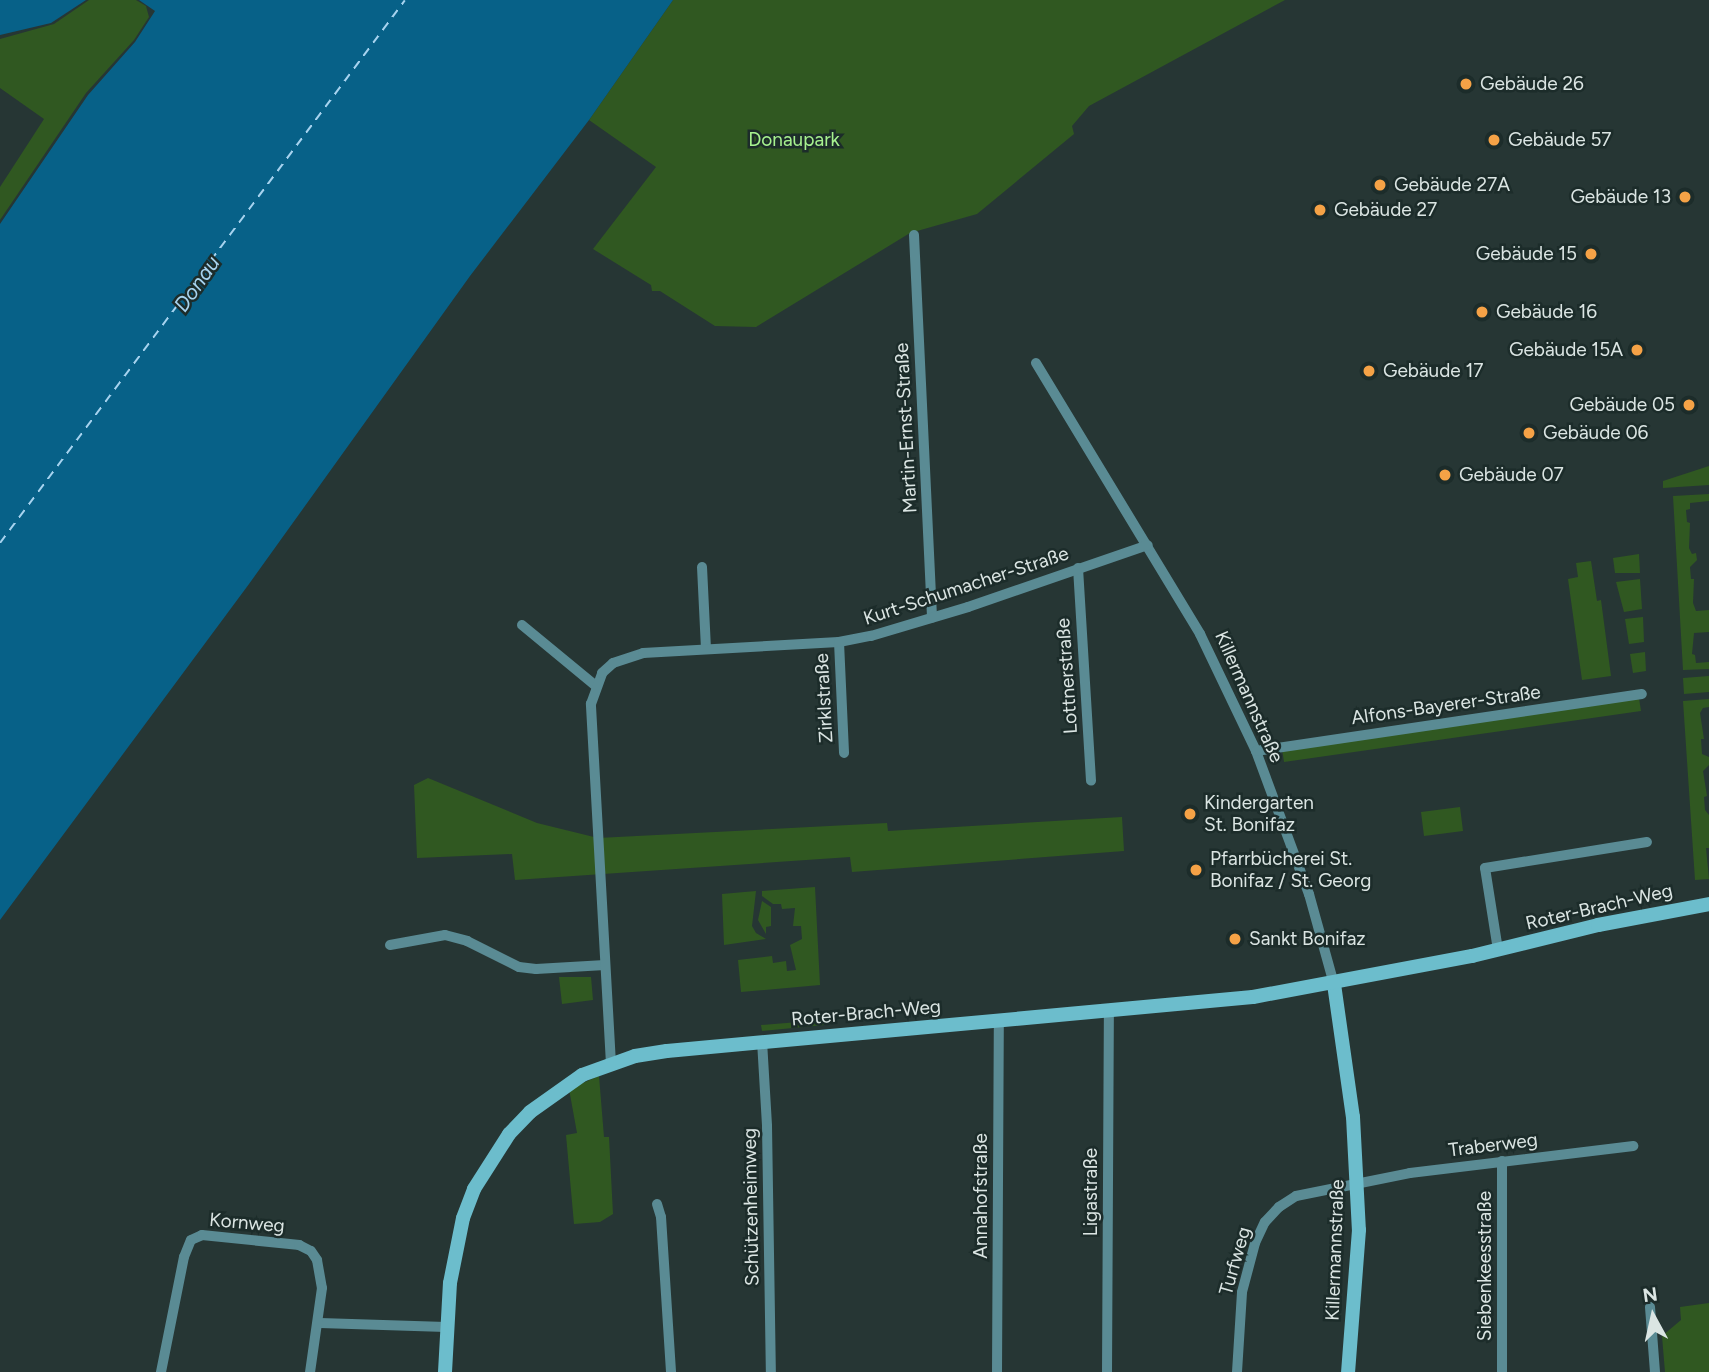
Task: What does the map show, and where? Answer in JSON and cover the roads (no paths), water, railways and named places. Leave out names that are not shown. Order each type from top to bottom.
[{"type":"street","name":"Martin-Ernst-Straße","points":[[914,235],[932,618]]},
{"type":"street","name":"Killermannstraße","points":[[1036,363],[1200,634],[1256,751],[1309,894],[1334,984],[1353,1118],[1357,1182],[1357,1266],[1348,1372]]},
{"type":"street","name":"Kurt-Schumacher-Straße","points":[[596,686],[603,673],[627,656],[706,648],[839,642],[871,636],[1147,545]]},
{"type":"street","points":[[702,567],[706,648]]},
{"type":"street","name":"Lottnerstraße","points":[[1078,568],[1091,781]]},
{"type":"street","points":[[522,625],[596,686],[591,704],[611,1064]]},
{"type":"street","name":"Zirklstraße","points":[[839,642],[844,753]]},
{"type":"street","name":"Alfons-Bayerer-Straße","points":[[1256,751],[1642,694]]},
{"type":"street","points":[[1498,950],[1485,868],[1647,842]]},
{"type":"street","name":"Roter-Brach-Weg","points":[[445,1372],[450,1283],[463,1218],[488,1163],[509,1134],[530,1112],[582,1075],[611,1064],[667,1051],[762,1041],[1253,997],[1334,984],[1498,950],[1675,908],[1709,904]]},
{"type":"street","points":[[390,945],[445,935],[467,941],[519,967],[536,969],[606,965]]},
{"type":"street","name":"Ligastraße","points":[[1107,1372],[1109,1012]]},
{"type":"street","name":"Annahofstraße","points":[[997,1372],[999,1021]]},
{"type":"street","name":"Schützenheimweg","points":[[762,1041],[767,1126],[771,1372]]},
{"type":"street","name":"Traberweg","points":[[1357,1182],[1633,1146]]},
{"type":"street","name":"Siebenkeesstraße","points":[[1502,1161],[1502,1372]]},
{"type":"street","name":"Turfweg","points":[[1237,1372],[1242,1292],[1255,1243],[1265,1222],[1279,1207],[1296,1196],[1357,1182]]},
{"type":"street","points":[[657,1204],[661,1217],[671,1372]]},
{"type":"street","name":"Kornweg","points":[[161,1372],[184,1257],[191,1240],[201,1235],[299,1245],[311,1251],[317,1260],[323,1288],[320,1323],[310,1372]]},
{"type":"street","points":[[1650,1307],[1655,1372]]},
{"type":"street","points":[[320,1323],[446,1327]]},
{"type":"water","points":[[0,0],[86,0],[51,23],[0,35]]},
{"type":"water","name":"Donau","points":[[139,0],[673,0],[589,120],[470,276],[249,584],[0,920],[0,224],[88,95],[135,42],[155,11]]},
{"type":"place","name":"Gebäude 26","points":[[1466,84]]},
{"type":"place","name":"Gebäude 57","points":[[1494,140]]},
{"type":"place","name":"Gebäude 27A","points":[[1380,185]]},
{"type":"place","name":"Gebäude 13","points":[[1685,197]]},
{"type":"place","name":"Gebäude 27","points":[[1320,210]]},
{"type":"place","name":"Gebäude 15","points":[[1591,254]]},
{"type":"place","name":"Gebäude 16","points":[[1482,312]]},
{"type":"place","name":"Gebäude 15A","points":[[1637,350]]},
{"type":"place","name":"Gebäude 17","points":[[1369,371]]},
{"type":"place","name":"Gebäude 05","points":[[1689,405]]},
{"type":"place","name":"Gebäude 06","points":[[1529,433]]},
{"type":"place","name":"Gebäude 07","points":[[1445,475]]},
{"type":"place","name":"Kindergarten St. Bonifaz","points":[[1190,814]]},
{"type":"place","name":"Pfarrbücherei St. Bonifaz / St. Georg","points":[[1196,870]]},
{"type":"place","name":"Sankt Bonifaz","points":[[1235,939]]},
{"type":"park label","name":"Donaupark","points":[[794,140]]}]
